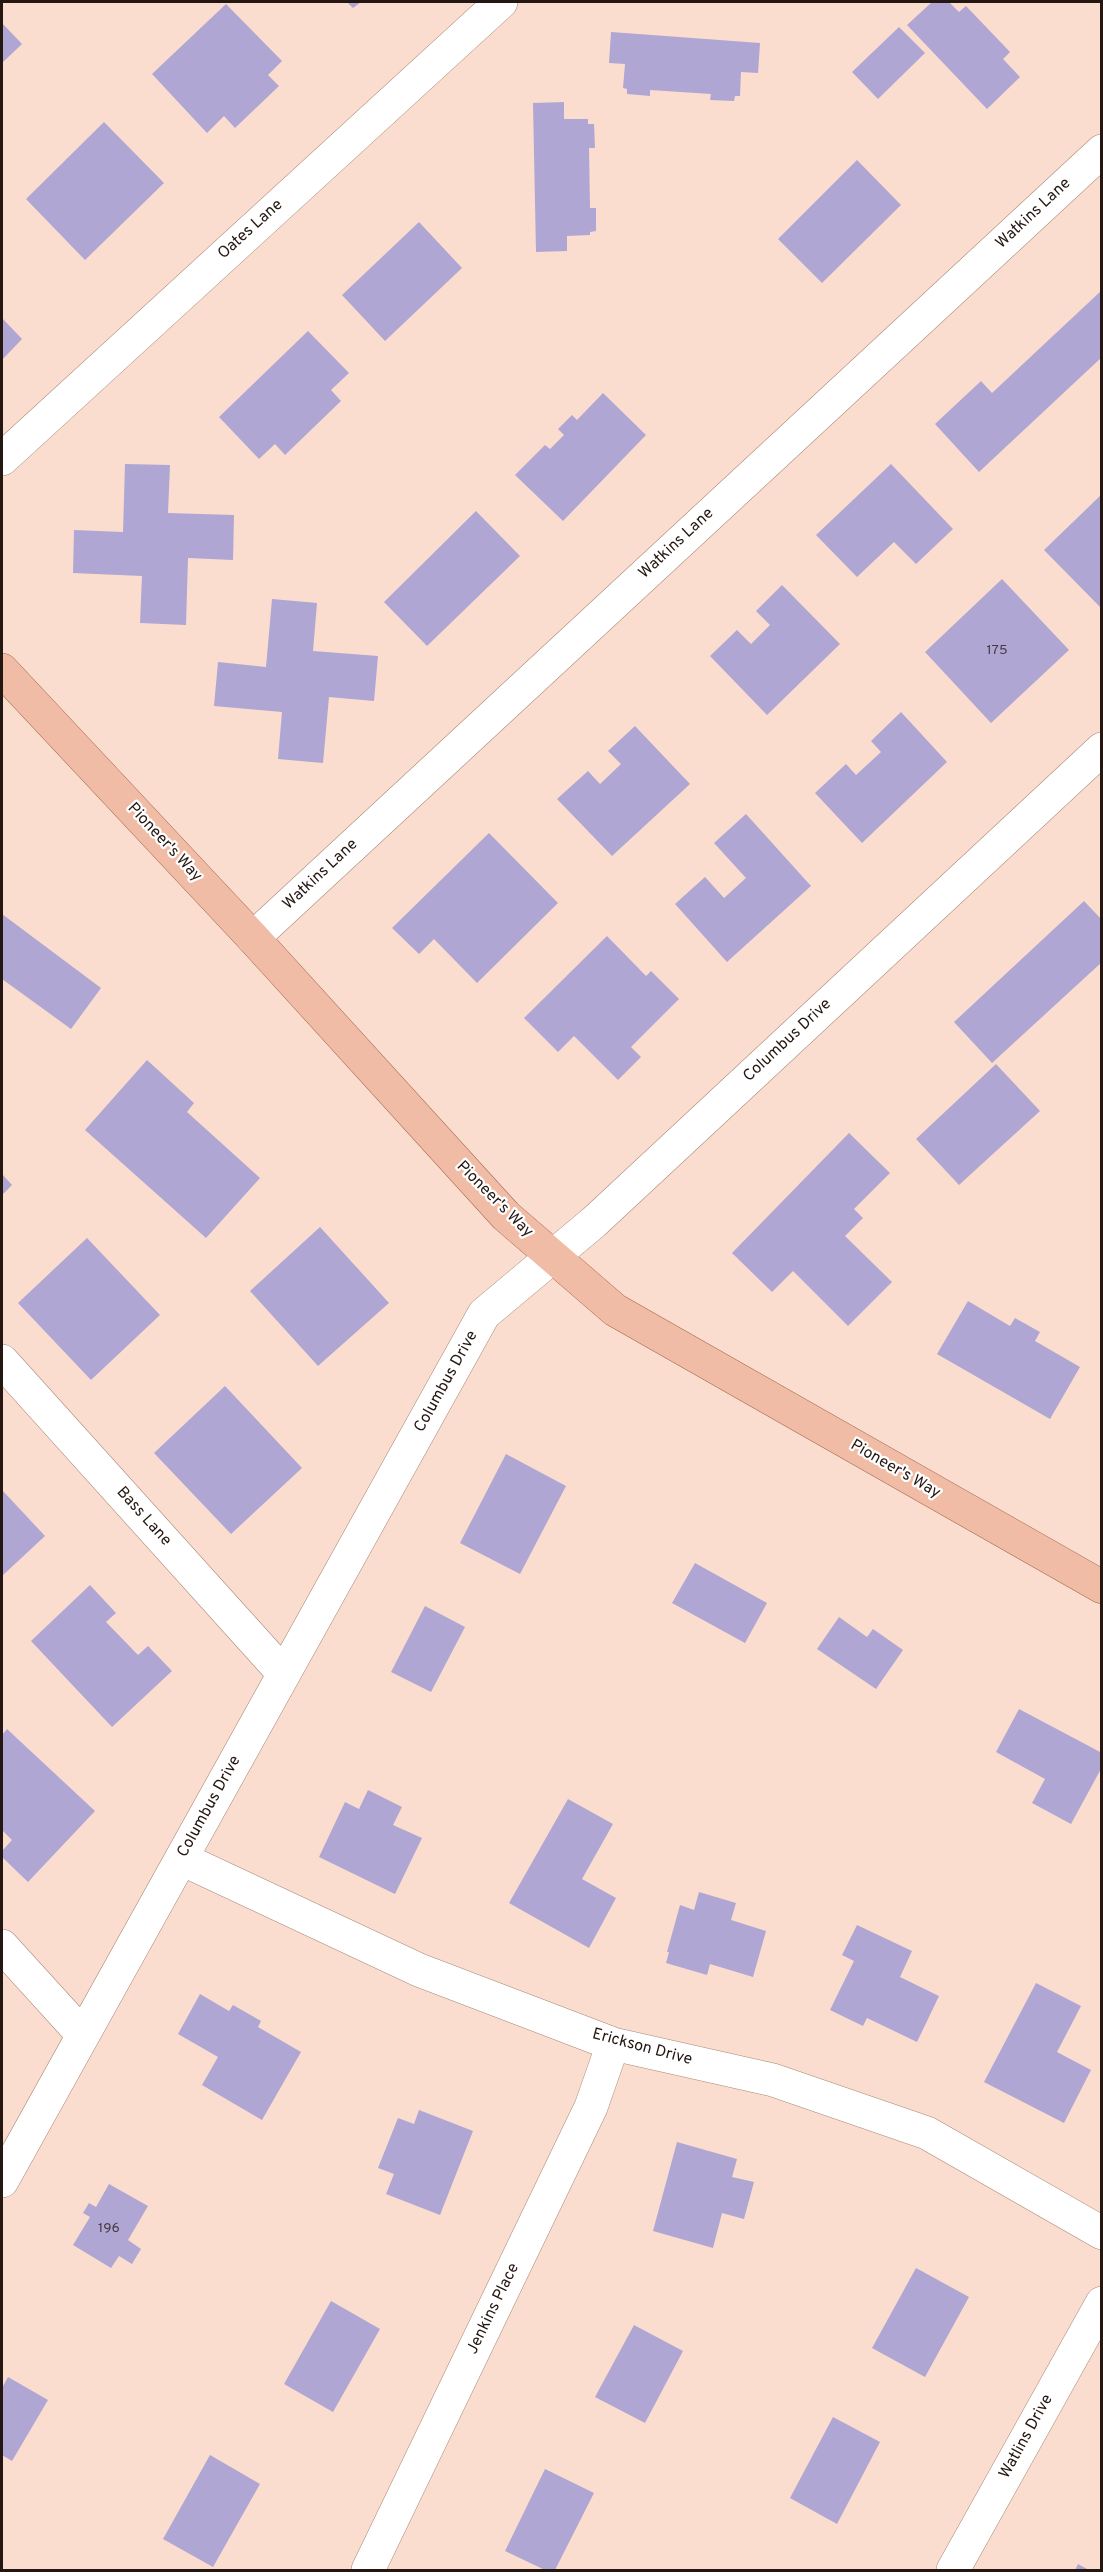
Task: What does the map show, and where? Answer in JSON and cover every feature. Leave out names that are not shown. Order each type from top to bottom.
[{"type":"main road","name":"Pioneer's Way","points":[[2,670],[253,938],[506,1216],[615,1310],[1101,1587]]},
{"type":"street","name":"Oates Lane","points":[[2,459],[501,2]]},
{"type":"street","name":"Watkins Lane","points":[[253,938],[1101,151]]},
{"type":"street","name":"Columbus Drive","points":[[2,2181],[484,1314],[594,1222],[1101,749]]},
{"type":"street","name":"Bass Lane","points":[[2,1361],[284,1674]]},
{"type":"street","name":"Erickson Drive","points":[[182,1859],[419,1970],[613,2044],[773,2079],[927,2133],[1101,2233]]},
{"type":"street","points":[[2,1946],[83,2035]]},
{"type":"street","name":"Jenkins Place","points":[[368,2571],[591,2107],[613,2044]]},
{"type":"street","name":"Watlins Drive","points":[[953,2571],[1101,2303]]},
{"type":"building","points":[[347,2],[361,2],[353,8]]},
{"type":"building","points":[[932,2],[949,2],[959,12],[966,6],[1010,52],[1003,59],[1020,77],[987,109],[907,25]]},
{"type":"building","points":[[226,4],[282,61],[268,75],[279,86],[235,128],[224,116],[207,133],[152,74]]},
{"type":"building","points":[[2,23],[22,44],[2,63]]},
{"type":"building","points":[[899,27],[925,53],[878,99],[852,72]]},
{"type":"building","points":[[611,32],[760,43],[758,73],[741,72],[740,96],[735,96],[734,101],[710,100],[711,94],[650,90],[650,96],[627,94],[627,89],[623,88],[625,64],[609,63]]},
{"type":"building","points":[[564,102],[564,119],[588,119],[588,124],[594,124],[595,148],[589,148],[590,208],[596,208],[596,231],[590,232],[590,235],[567,236],[567,251],[536,252],[533,103]]},
{"type":"building","points":[[104,122],[164,183],[85,260],[26,199]]},
{"type":"building","points":[[857,160],[901,205],[822,283],[778,239]]},
{"type":"building","points":[[419,222],[462,268],[385,341],[342,295]]},
{"type":"building","points":[[1102,290],[1102,357],[979,472],[935,424],[981,381],[992,393]]},
{"type":"building","points":[[2,318],[22,339],[2,360]]},
{"type":"building","points":[[308,331],[349,373],[331,390],[341,401],[285,455],[275,444],[259,459],[219,417]]},
{"type":"building","points":[[603,393],[646,435],[563,521],[515,475],[545,445],[550,449],[564,435],[558,429],[572,415],[577,420]]},
{"type":"building","points":[[125,464],[170,465],[168,513],[234,515],[233,560],[188,558],[186,625],[140,623],[142,576],[73,573],[74,530],[123,532]]},
{"type":"building","points":[[891,464],[953,529],[916,564],[894,542],[857,577],[816,535]]},
{"type":"building","points":[[1102,494],[1102,609],[1044,550]]},
{"type":"building","points":[[476,511],[520,556],[427,646],[384,602]]},
{"type":"building","points":[[1002,579],[1069,650],[991,723],[925,652]]},
{"type":"building","points":[[782,585],[840,644],[767,715],[710,656],[737,630],[751,644],[770,625],[756,611]]},
{"type":"building","points":[[272,599],[317,603],[313,651],[378,656],[374,701],[329,697],[323,763],[278,759],[282,712],[214,706],[218,662],[266,667]]},
{"type":"building","points":[[901,712],[947,762],[862,843],[815,793],[846,764],[856,775],[881,752],[871,741]]},
{"type":"building","points":[[635,726],[690,784],[612,856],[557,799],[588,771],[600,784],[621,764],[608,751]]},
{"type":"building","points":[[746,814],[811,886],[727,962],[675,904],[705,877],[724,898],[746,878],[714,843]]},
{"type":"building","points":[[489,833],[558,903],[477,983],[434,939],[419,954],[392,928]]},
{"type":"building","points":[[1084,901],[1102,920],[1102,962],[992,1063],[954,1022]]},
{"type":"building","points":[[2,914],[101,988],[71,1029],[2,979]]},
{"type":"building","points":[[607,936],[646,976],[651,971],[679,999],[631,1047],[641,1057],[618,1080],[574,1036],[558,1052],[524,1018]]},
{"type":"building","points":[[147,1060],[194,1103],[187,1112],[260,1178],[206,1238],[85,1130]]},
{"type":"building","points":[[996,1064],[1040,1111],[959,1185],[916,1139]]},
{"type":"building","points":[[849,1133],[890,1173],[854,1209],[863,1218],[845,1236],[892,1282],[848,1326],[793,1271],[772,1292],[732,1253]]},
{"type":"building","points":[[2,1174],[12,1185],[2,1195]]},
{"type":"building","points":[[320,1227],[389,1303],[318,1366],[250,1291]]},
{"type":"building","points":[[87,1238],[160,1315],[91,1380],[18,1303]]},
{"type":"building","points":[[968,1301],[1010,1326],[1015,1318],[1040,1332],[1035,1341],[1080,1367],[1050,1419],[937,1354]]},
{"type":"building","points":[[225,1386],[302,1468],[231,1534],[154,1453]]},
{"type":"building","points":[[506,1454],[566,1486],[520,1574],[460,1543]]},
{"type":"building","points":[[2,1490],[45,1536],[2,1576]]},
{"type":"building","points":[[695,1563],[767,1603],[745,1643],[672,1603]]},
{"type":"building","points":[[90,1585],[116,1613],[106,1622],[138,1655],[148,1646],[172,1671],[112,1727],[31,1641]]},
{"type":"building","points":[[425,1606],[465,1627],[431,1692],[391,1672]]},
{"type":"building","points":[[839,1617],[867,1637],[873,1629],[903,1650],[876,1689],[817,1649]]},
{"type":"building","points":[[1019,1709],[1102,1753],[1102,1767],[1071,1824],[1032,1803],[1045,1779],[996,1752]]},
{"type":"building","points":[[7,1729],[95,1811],[28,1882],[2,1857],[2,1851],[12,1840],[2,1830],[2,1735]]},
{"type":"building","points":[[368,1790],[402,1807],[393,1825],[422,1838],[395,1894],[319,1857],[345,1802],[359,1809]]},
{"type":"building","points":[[568,1799],[613,1824],[582,1879],[616,1898],[589,1948],[509,1903]]},
{"type":"building","points":[[699,1892],[736,1903],[731,1920],[766,1931],[753,1977],[710,1964],[707,1975],[666,1963],[680,1905],[694,1910]]},
{"type":"building","points":[[857,1925],[912,1951],[900,1977],[939,1996],[917,2042],[867,2018],[863,2026],[830,2010],[854,1961],[842,1955]]},
{"type":"building","points":[[1036,1983],[1081,2006],[1057,2052],[1091,2070],[1064,2123],[984,2082]]},
{"type":"building","points":[[200,1994],[229,2011],[233,2005],[261,2021],[258,2027],[301,2052],[262,2120],[202,2085],[218,2057],[178,2034]]},
{"type":"building","points":[[419,2110],[473,2131],[440,2215],[386,2194],[394,2174],[378,2168],[398,2118],[414,2124]]},
{"type":"building","points":[[677,2142],[737,2159],[732,2177],[754,2182],[744,2219],[722,2213],[713,2248],[653,2231]]},
{"type":"building","points":[[109,2184],[148,2206],[128,2240],[141,2249],[132,2264],[119,2256],[111,2268],[73,2245],[90,2217],[83,2213],[89,2203],[96,2207]]},
{"type":"building","points":[[916,2268],[969,2297],[925,2377],[872,2348]]},
{"type":"building","points":[[331,2301],[380,2329],[333,2412],[284,2384]]},
{"type":"building","points":[[634,2325],[683,2351],[645,2423],[595,2397]]},
{"type":"building","points":[[8,2377],[48,2400],[12,2461],[2,2455],[2,2388]]},
{"type":"building","points":[[833,2417],[880,2442],[837,2524],[790,2498]]},
{"type":"building","points":[[210,2455],[260,2484],[213,2567],[163,2539]]},
{"type":"building","points":[[545,2469],[594,2493],[555,2570],[545,2570],[505,2551]]},
{"type":"building","points":[[1078,2564],[1089,2570],[1075,2570]]}]
